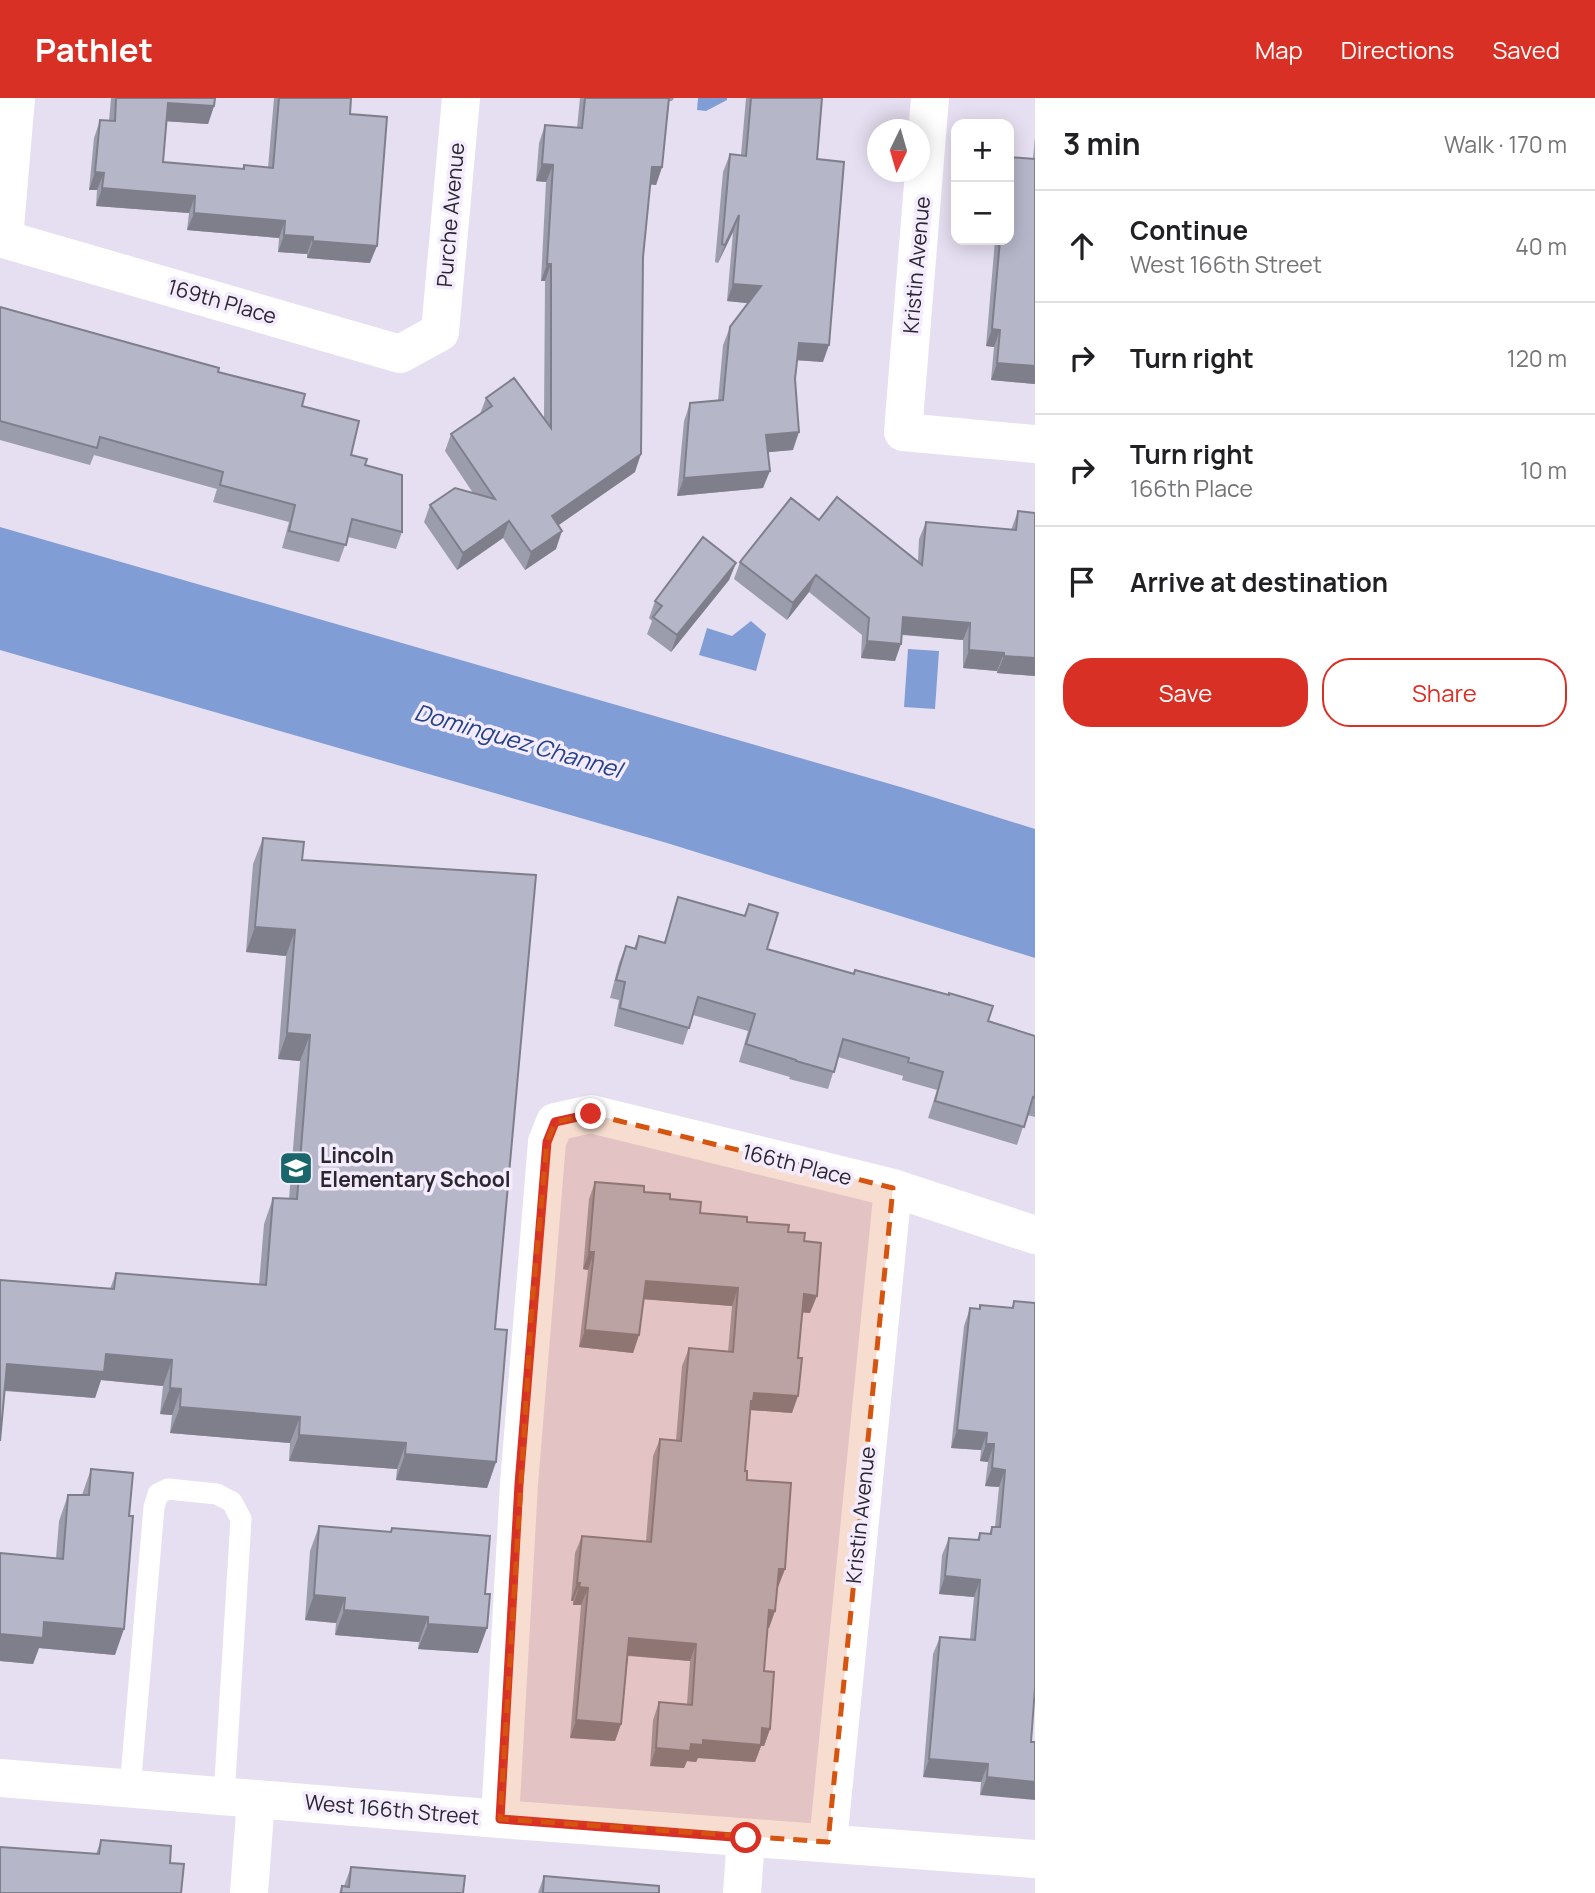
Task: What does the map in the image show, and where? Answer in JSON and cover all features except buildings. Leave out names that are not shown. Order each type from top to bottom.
[{"type":"street","points":[[2,239],[16,98]]},
{"type":"street","name":"Purche Avenue","points":[[440,332],[461,98]]},
{"type":"street","name":"Kristin Avenue","points":[[930,98],[903,432],[1035,444]]},
{"type":"street","name":"169th Place","points":[[2,239],[400,354],[440,332]]},
{"type":"street","name":"166th Place","points":[[500,1819],[532,1305],[547,1142],[555,1122],[591,1114],[893,1188],[1035,1235]]},
{"type":"street","name":"Kristin Avenue","points":[[828,1842],[893,1188]]},
{"type":"street","name":"West 166th Street","points":[[0,1778],[1035,1859]]},
{"type":"street","points":[[240,1798],[249,1893]]},
{"type":"street","points":[[742,1893],[746,1838]]},
{"type":"lane","points":[[130,1789],[154,1507],[158,1494],[168,1489],[217,1494],[232,1502],[241,1519],[240,1798]]},
{"type":"highlighted area","points":[[591,1114],[893,1188],[828,1842],[500,1819],[532,1305],[547,1142],[555,1122]]},
{"type":"water","points":[[698,98],[727,100],[706,111],[697,110]]},
{"type":"water","name":"Dominguez Channel","points":[[0,527],[904,788],[1035,829],[1035,958],[667,843],[0,650]]},
{"type":"water","points":[[751,621],[766,634],[756,671],[699,655],[707,628],[732,636]]},
{"type":"water","points":[[908,649],[939,651],[935,709],[904,707]]},
{"type":"place","name":"Lincoln Elementary School","points":[[296,1168]]},
{"type":"route","points":[[591,1114],[555,1122],[547,1142],[519,1484],[500,1819],[746,1838]]}]
